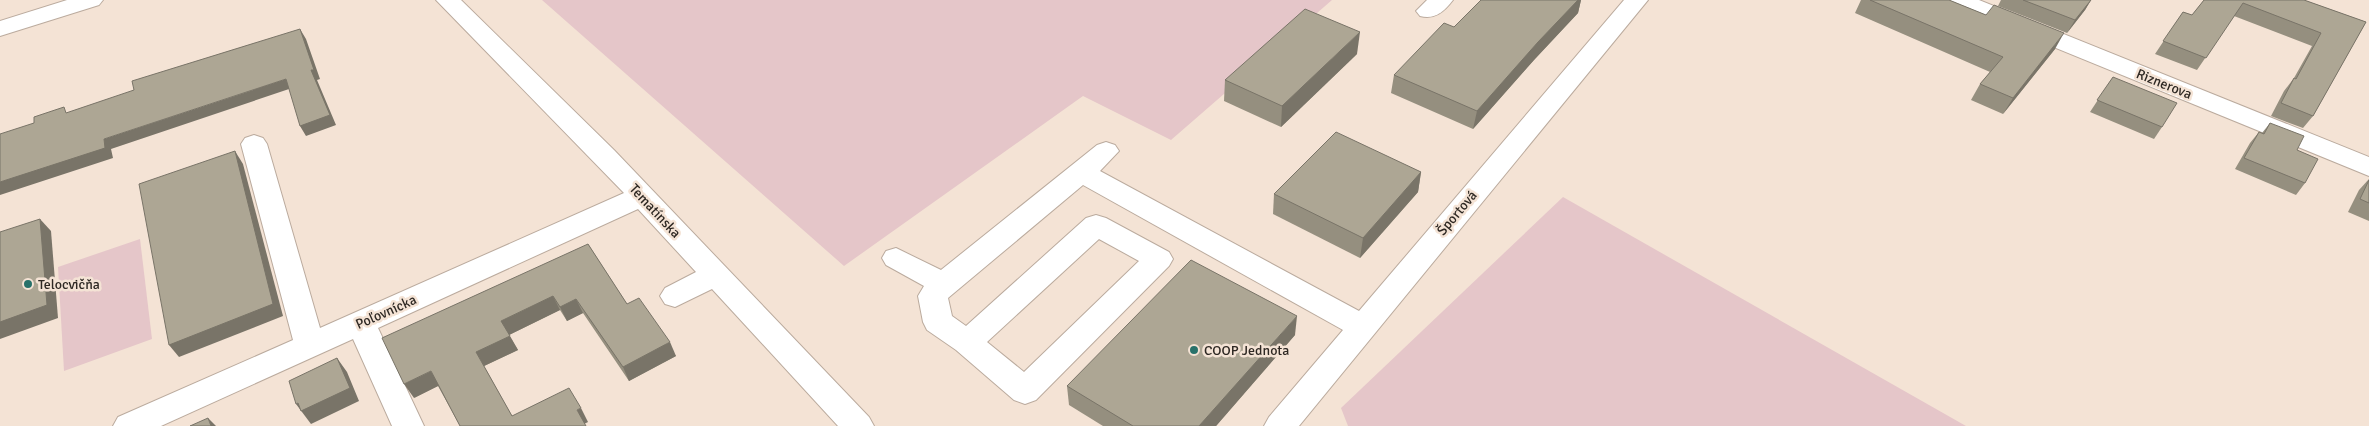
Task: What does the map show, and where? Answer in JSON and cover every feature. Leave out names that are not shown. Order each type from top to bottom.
[{"type":"street","points":[[0,29],[91,0]]},
{"type":"street","name":"Tematínska","points":[[448,0],[605,156],[858,426]]},
{"type":"street","name":"Riznerova","points":[[1959,0],[2369,167]]},
{"type":"street","name":"Športová","points":[[1280,426],[1631,1]]},
{"type":"street","points":[[254,144],[310,345]]},
{"type":"street","points":[[967,342],[1096,225],[1159,258],[1025,391],[967,342],[938,322],[933,296],[944,283],[1106,151]]},
{"type":"street","points":[[1081,172],[1363,327]]},
{"type":"street","name":"Poľovnícka","points":[[129,426],[641,196]]},
{"type":"street","points":[[896,258],[919,272],[944,283]]},
{"type":"street","points":[[675,296],[716,275]]},
{"type":"street","points":[[361,323],[408,426]]},
{"type":"shaded area","points":[[542,0],[1332,0],[1171,140],[1083,96],[844,266]]},
{"type":"shaded area","points":[[1563,197],[1966,426],[1348,426],[1341,408]]},
{"type":"shaded area","points":[[140,239],[152,339],[64,371],[58,267]]},
{"type":"building","points":[[1481,0],[1578,0],[1477,111],[1394,75],[1444,23],[1454,27]]},
{"type":"building","points":[[1870,0],[1949,0],[1986,15],[1994,5],[2064,33],[2013,98],[1980,84],[2003,57]]},
{"type":"building","points":[[2023,0],[2091,0],[2075,20]]},
{"type":"building","points":[[2204,0],[2304,0],[2366,22],[2313,116],[2281,103],[2321,33],[2243,3],[2206,58],[2163,41],[2183,12],[2192,15]]},
{"type":"building","points":[[1305,9],[1360,32],[1282,106],[1225,80]]},
{"type":"building","points":[[300,29],[314,70],[311,70],[330,115],[300,126],[286,79],[104,139],[105,148],[0,182],[0,134],[34,123],[34,117],[64,107],[66,113],[134,90],[132,81]]},
{"type":"building","points":[[2113,77],[2177,103],[2162,127],[2097,100]]},
{"type":"building","points":[[2270,123],[2304,136],[2297,150],[2318,159],[2305,183],[2244,158],[2259,132],[2264,134]]},
{"type":"building","points":[[1336,132],[1421,172],[1363,238],[1274,194]]},
{"type":"building","points":[[235,151],[273,304],[169,345],[139,184]]},
{"type":"building","points":[[2369,180],[2369,203],[2360,199]]},
{"type":"building","name":"Telocvičňa","points":[[40,219],[47,305],[0,322],[0,232]]},
{"type":"building","points":[[588,244],[627,304],[639,298],[670,342],[623,367],[576,299],[560,307],[553,296],[501,321],[510,336],[476,352],[512,416],[569,388],[581,408],[577,410],[586,426],[460,426],[431,371],[404,384],[382,338]]},
{"type":"building","points":[[1191,260],[1297,316],[1199,426],[1133,426],[1067,386]]},
{"type":"building","points":[[337,358],[350,388],[301,411],[298,403],[296,404],[289,381]]},
{"type":"building","points":[[208,418],[211,426],[190,426]]},
{"type":"place","name":"Telocvičňa","points":[[28,284]]},
{"type":"place","name":"COOP Jednota","points":[[1194,350]]}]
